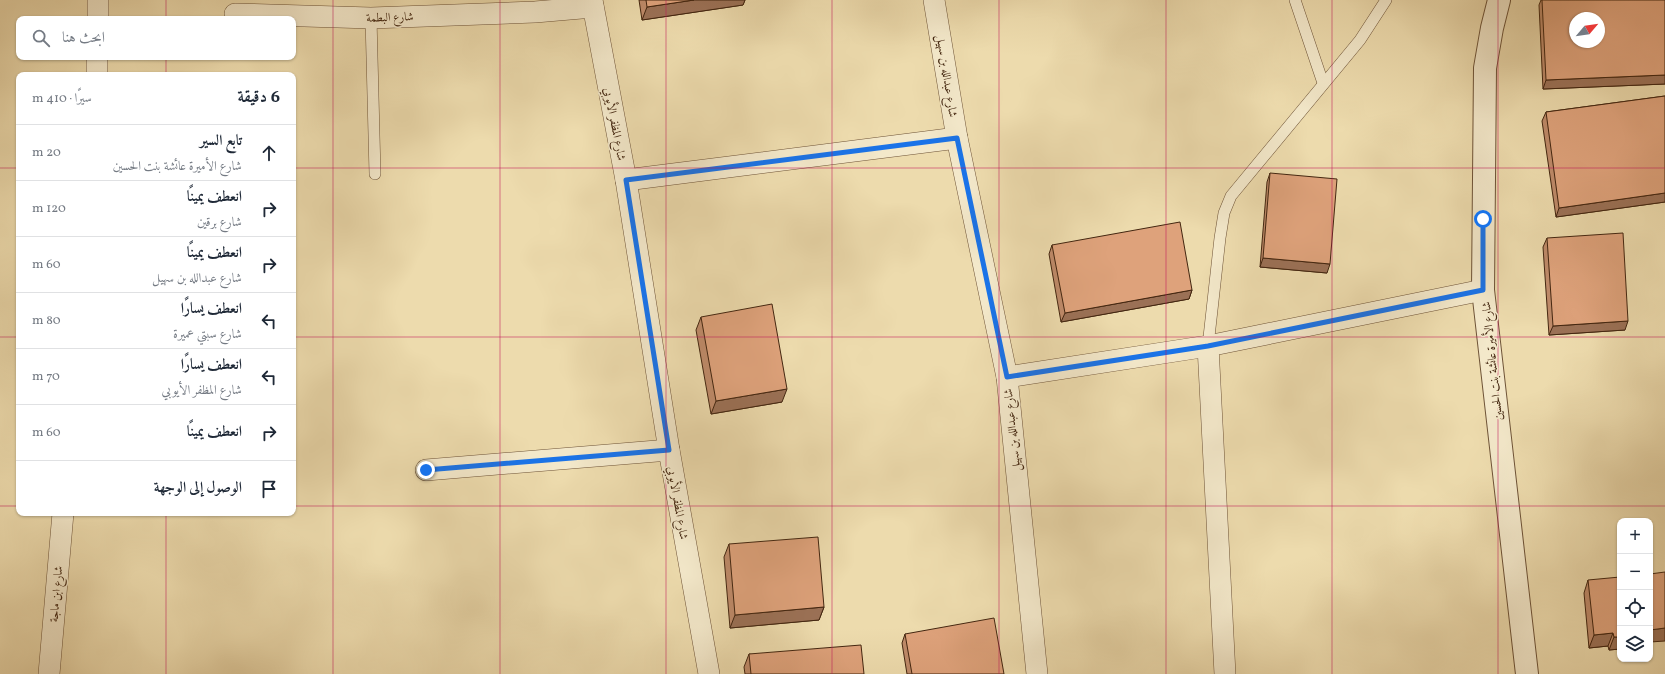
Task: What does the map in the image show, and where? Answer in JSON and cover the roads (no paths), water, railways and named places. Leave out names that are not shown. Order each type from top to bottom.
[{"type":"street","points":[[98,0],[98,16]]},
{"type":"street","name":"شارع عبدالله بن سهيل","points":[[934,0],[957,138],[1007,377],[1037,674]]},
{"type":"street","name":"شارع الأميرة عائشة بنت الحسين","points":[[1499,0],[1492,28],[1485,68],[1483,290],[1527,674]]},
{"type":"street","name":"شارع البطمة","points":[[235,14],[371,18],[534,12],[593,4]]},
{"type":"street","name":"شارع المظفر الأيوبي","points":[[593,4],[626,180],[669,450],[708,674]]},
{"type":"street","points":[[97,60],[97,72]]},
{"type":"street","points":[[626,180],[957,138]]},
{"type":"street","points":[[1007,377],[1208,346],[1483,290]]},
{"type":"street","points":[[1208,346],[1225,674]]},
{"type":"street","points":[[426,470],[669,450]]},
{"type":"street","name":"شارع ابن ماجة","points":[[49,674],[63,516]]},
{"type":"lane","points":[[1295,0],[1323,84]]},
{"type":"lane","points":[[1208,346],[1221,232],[1224,213],[1231,196],[1360,40],[1386,0]]},
{"type":"lane","points":[[371,18],[375,174]]}]
